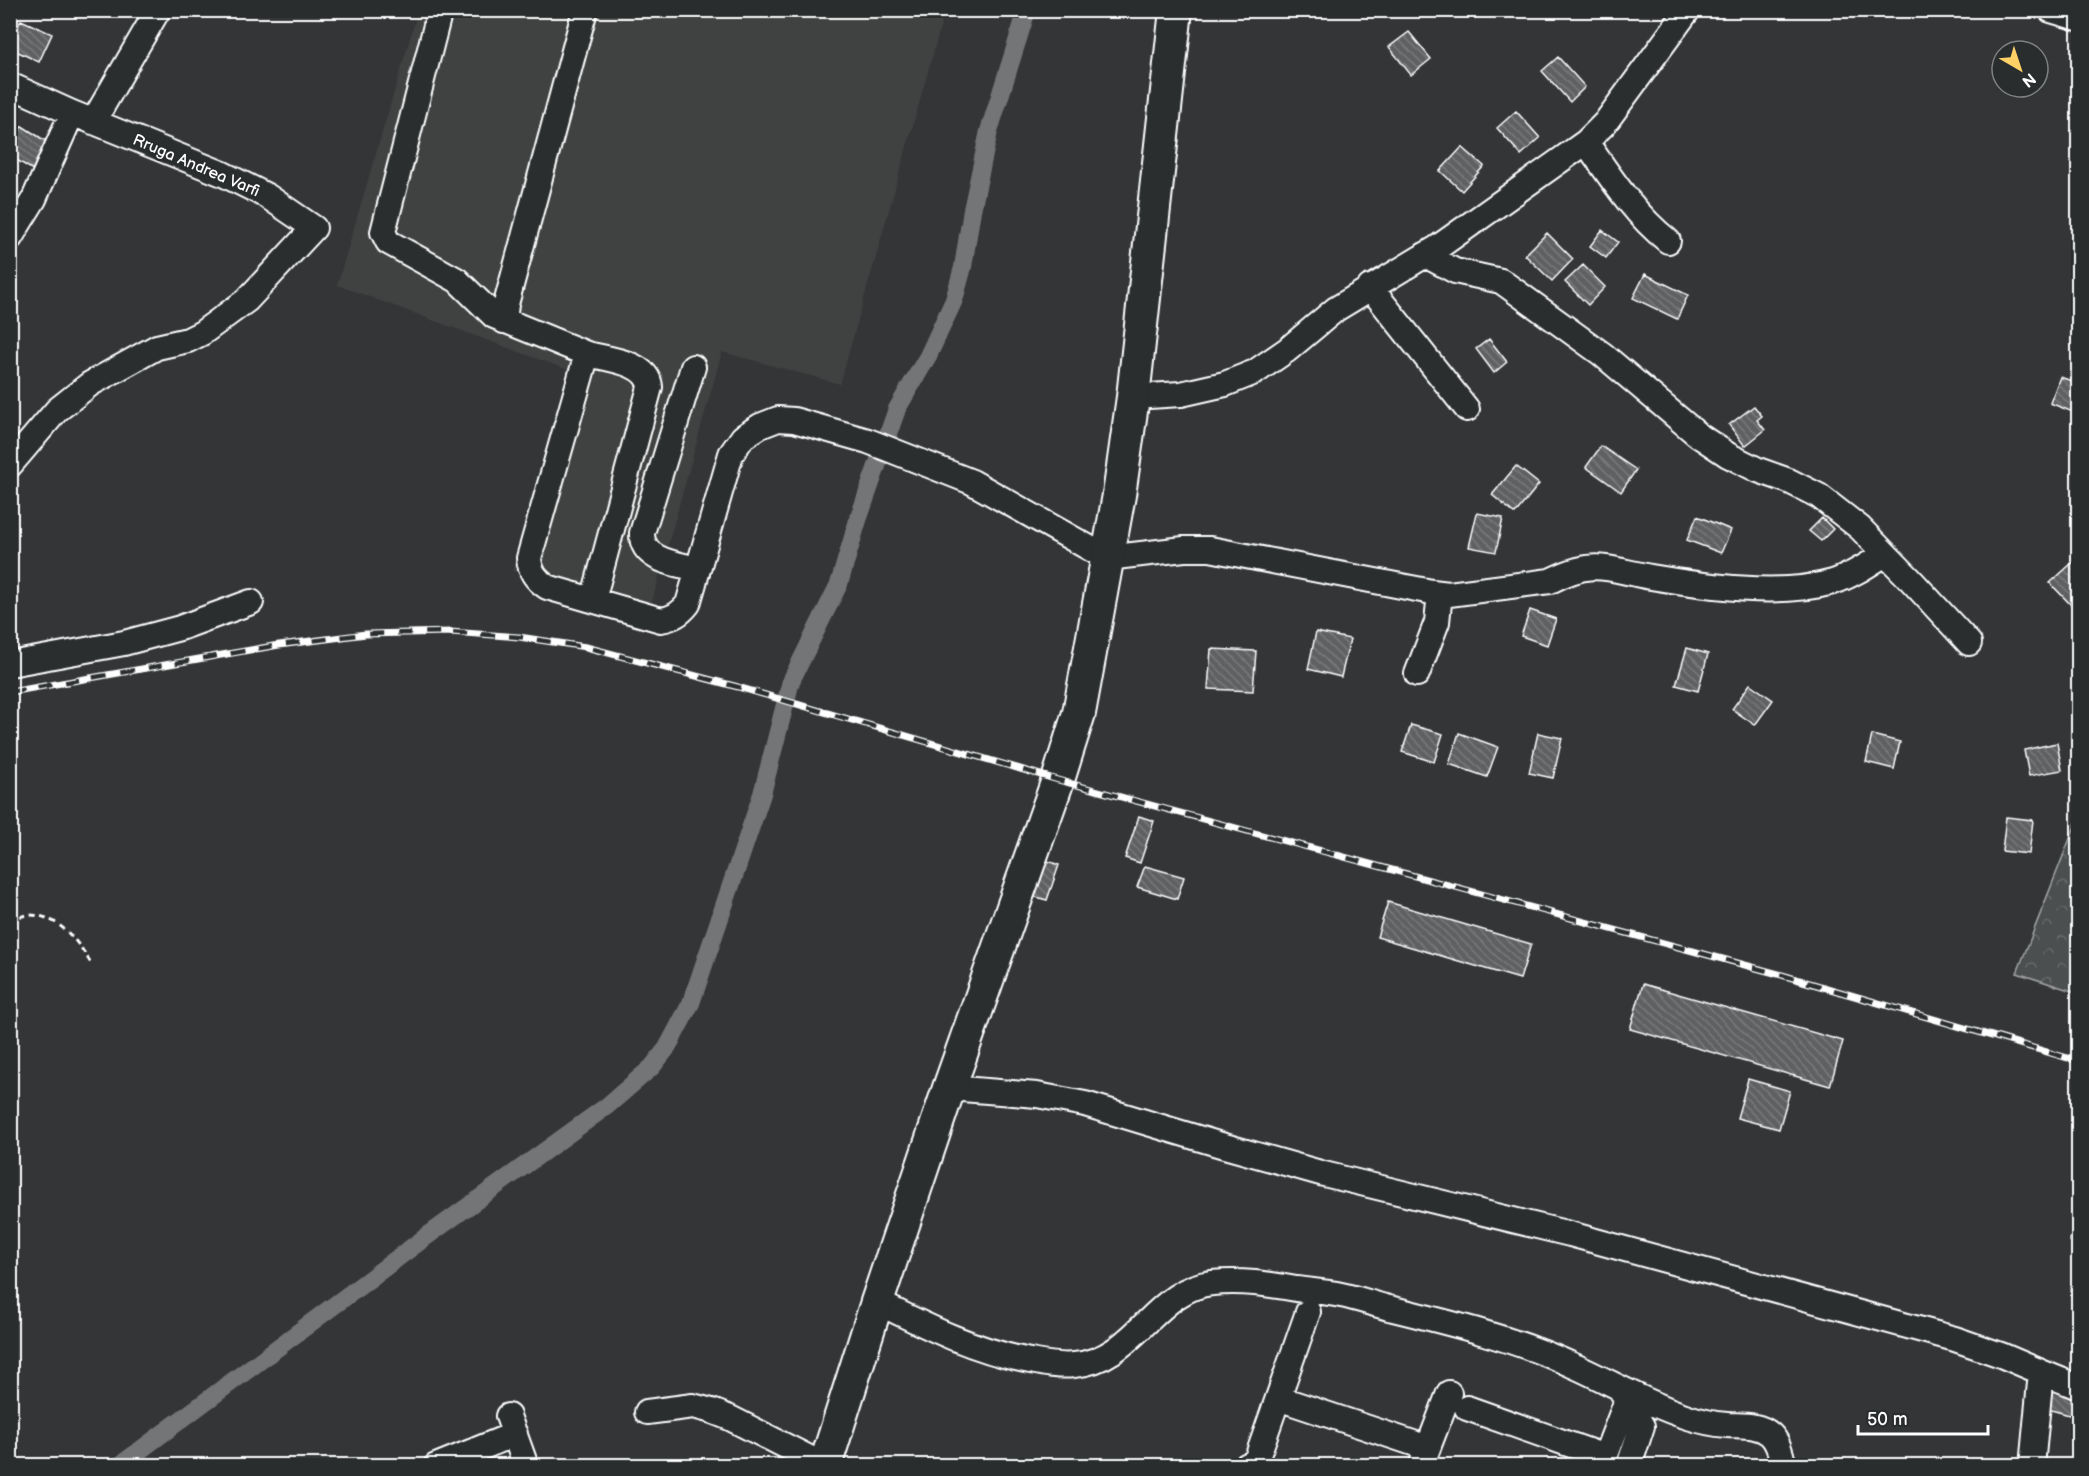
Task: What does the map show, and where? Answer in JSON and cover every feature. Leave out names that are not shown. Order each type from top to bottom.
[{"type":"main road","points":[[825,1466],[949,1088],[1072,735],[1089,659],[1119,495],[1133,397],[1176,10]]},
{"type":"street","points":[[10,238],[82,117],[158,10]]},
{"type":"street","points":[[440,10],[383,232],[388,242],[457,280],[483,308],[504,321],[561,341],[587,354],[639,368],[648,376],[649,394],[593,600]]},
{"type":"street","points":[[504,321],[506,304],[585,10]]},
{"type":"street","points":[[1133,397],[1181,394],[1225,384],[1254,372],[1287,350],[1336,309],[1370,286],[1425,255],[1586,142],[1605,123],[1688,10]]},
{"type":"street","points":[[2051,10],[2079,18]]},
{"type":"street","name":"Rruga Andrea Varfi","points":[[10,85],[223,174],[267,196],[314,228],[247,300],[222,320],[202,333],[146,352],[90,384],[57,410],[10,465]]},
{"type":"street","points":[[1586,142],[1634,210],[1668,242]]},
{"type":"street","points":[[1425,255],[1455,271],[1501,281],[1602,354],[1698,435],[1728,455],[1819,496],[1860,528],[1969,643]]},
{"type":"street","points":[[1370,286],[1467,409]]},
{"type":"street","points":[[587,354],[529,558],[531,572],[541,583],[661,620],[681,613],[688,604],[731,454],[743,437],[760,426],[778,419],[794,420],[868,441],[972,482],[1107,558],[1184,549],[1210,549],[1449,594],[1550,581],[1565,573],[1585,567],[1609,567],[1650,577],[1741,588],[1792,589],[1833,582],[1858,571],[1885,554]]},
{"type":"street","points":[[693,367],[642,533],[644,545],[656,557],[698,569]]},
{"type":"street","points":[[613,526],[642,533]]},
{"type":"street","points":[[1417,674],[1437,622],[1440,593]]},
{"type":"street","points":[[10,664],[124,644],[180,628],[251,602]]},
{"type":"street","points":[[949,1088],[1037,1095],[1085,1104],[1324,1174],[1570,1234],[1955,1339],[2079,1387]]},
{"type":"street","points":[[877,1302],[945,1336],[1000,1355],[1046,1364],[1075,1365],[1115,1352],[1173,1298],[1191,1287],[1210,1283],[1263,1282],[1341,1295],[1456,1324],[1568,1363],[1623,1393],[1688,1417],[1708,1422],[1759,1428],[1775,1440],[1784,1466]]},
{"type":"street","points":[[1249,1463],[1278,1398],[1308,1311]]},
{"type":"street","points":[[2032,1466],[2042,1372]]},
{"type":"street","points":[[1278,1398],[1424,1457],[1458,1400],[1605,1457],[1623,1393]]},
{"type":"street","points":[[1623,1393],[1642,1426],[1629,1466]]},
{"type":"street","points":[[647,1412],[693,1406],[712,1411],[825,1466]]},
{"type":"street","points":[[436,1466],[512,1425],[526,1466]]},
{"type":"path","points":[[10,919],[29,915],[48,919],[63,929],[82,949],[92,966]]},
{"type":"shaded area","points":[[418,11],[945,11],[840,384],[722,352],[650,609],[512,571],[568,370],[337,285]]},
{"type":"green space","points":[[2078,818],[2078,993],[2017,973]]},
{"type":"building","points":[[21,20],[52,34],[39,62],[10,48],[10,42]]},
{"type":"building","points":[[1409,32],[1431,59],[1411,75],[1389,47]]},
{"type":"building","points":[[1558,57],[1585,87],[1570,102],[1542,71]]},
{"type":"building","points":[[1516,111],[1540,138],[1521,155],[1497,128]]},
{"type":"building","points":[[22,126],[49,143],[33,170],[10,156],[10,145]]},
{"type":"building","points":[[1462,147],[1484,166],[1462,191],[1440,171]]},
{"type":"building","points":[[1602,230],[1618,242],[1606,258],[1590,246]]},
{"type":"building","points":[[1547,233],[1573,259],[1552,281],[1525,255]]},
{"type":"building","points":[[1583,265],[1605,287],[1588,305],[1565,282]]},
{"type":"building","points":[[1645,274],[1688,295],[1677,319],[1633,298]]},
{"type":"building","points":[[1489,339],[1507,362],[1494,373],[1476,349]]},
{"type":"building","points":[[2078,373],[2078,414],[2050,403],[2060,377],[2075,382]]},
{"type":"building","points":[[1754,406],[1762,416],[1757,420],[1765,430],[1745,446],[1729,425]]},
{"type":"building","points":[[1601,446],[1636,470],[1621,492],[1586,467]]},
{"type":"building","points":[[1516,466],[1539,484],[1515,514],[1492,495]]},
{"type":"building","points":[[1477,513],[1503,518],[1496,552],[1469,547]]},
{"type":"building","points":[[1697,516],[1731,530],[1721,553],[1687,540]]},
{"type":"building","points":[[1822,518],[1833,529],[1821,541],[1809,531]]},
{"type":"building","points":[[2073,562],[2078,568],[2078,603],[2073,607],[2050,583]]},
{"type":"building","points":[[1530,610],[1556,619],[1547,645],[1521,636]]},
{"type":"building","points":[[1316,632],[1350,639],[1341,677],[1308,669]]},
{"type":"building","points":[[1687,648],[1708,654],[1698,691],[1676,685]]},
{"type":"building","points":[[1211,649],[1256,651],[1253,691],[1208,689]]},
{"type":"building","points":[[1750,684],[1773,700],[1755,725],[1732,709]]},
{"type":"building","points":[[1411,725],[1443,734],[1434,762],[1402,752]]},
{"type":"building","points":[[1459,733],[1498,747],[1487,777],[1449,764]]},
{"type":"building","points":[[1538,733],[1562,738],[1553,778],[1529,773]]},
{"type":"building","points":[[1872,735],[1900,742],[1894,769],[1866,762]]},
{"type":"building","points":[[2057,743],[2062,770],[2029,776],[2024,750]]},
{"type":"building","points":[[1139,816],[1154,821],[1140,863],[1125,858]]},
{"type":"building","points":[[2006,817],[2033,820],[2029,854],[2002,851]]},
{"type":"building","points":[[1039,858],[1059,865],[1047,900],[1028,895]]},
{"type":"building","points":[[1145,866],[1184,877],[1177,899],[1137,887]]},
{"type":"building","points":[[1388,902],[1531,944],[1520,979],[1377,937]]},
{"type":"building","points":[[1643,984],[1843,1041],[1830,1086],[1630,1029]]},
{"type":"building","points":[[1748,1079],[1790,1091],[1779,1129],[1737,1118]]},
{"type":"building","points":[[2050,1389],[2078,1397],[2073,1416],[2044,1408]]},
{"type":"waterway","points":[[119,1466],[423,1239],[607,1106],[652,1067],[667,1048],[691,1003],[762,794],[791,681],[839,584],[858,520],[897,409],[928,356],[954,300],[963,267],[972,210],[989,131],[1027,10]]},
{"type":"railway","points":[[10,692],[279,645],[366,634],[450,632],[519,637],[586,647],[738,687],[1058,780],[1782,975],[2078,1061]]},
{"type":"railway","points":[[2073,1240],[2078,1241]]}]
